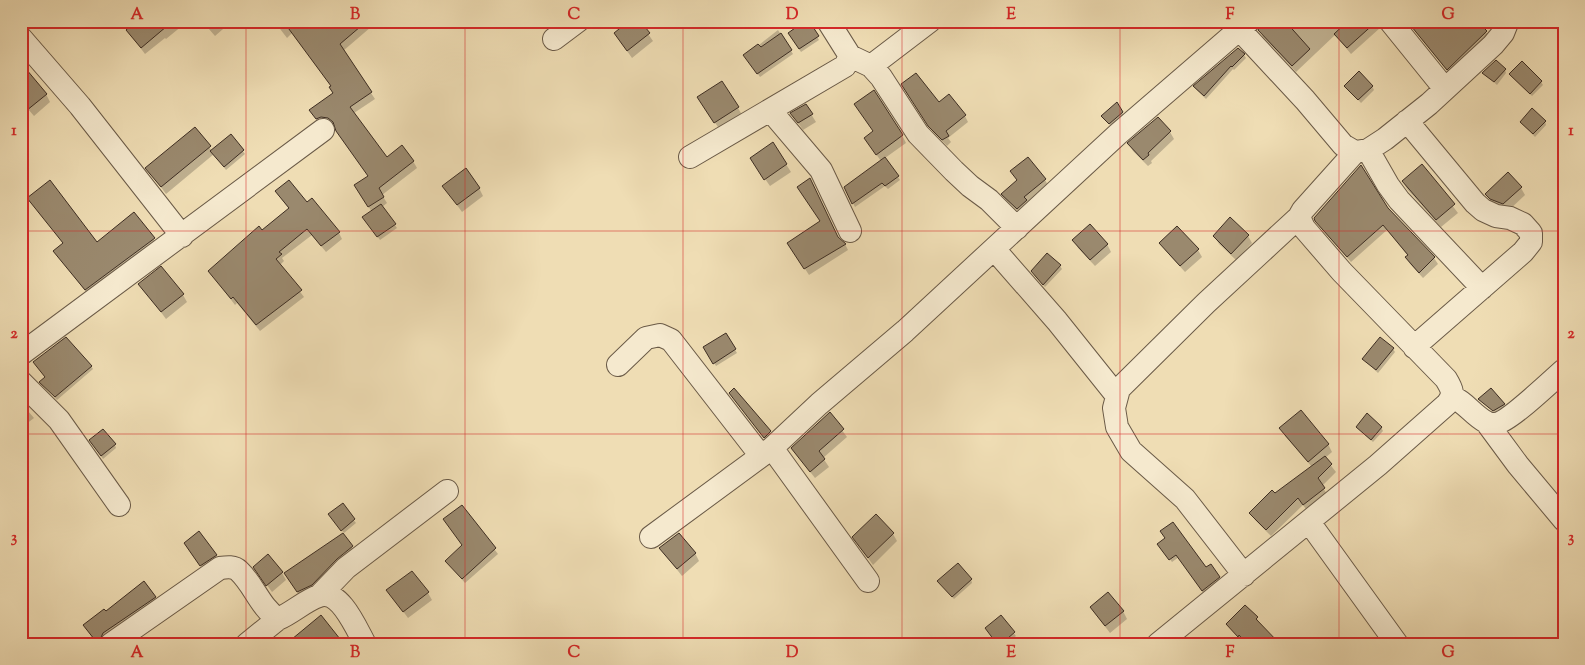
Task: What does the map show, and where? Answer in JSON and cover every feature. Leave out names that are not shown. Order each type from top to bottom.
[{"type":"street","points":[[554,39],[578,21]]},
{"type":"street","points":[[828,21],[850,56],[871,66],[881,77],[918,134],[954,171],[989,200],[1016,228]]},
{"type":"street","points":[[871,66],[930,21]]},
{"type":"street","points":[[1390,21],[1445,90]]},
{"type":"street","points":[[1244,575],[1186,499],[1131,451],[1117,427],[1114,408],[1119,389],[1199,310],[1299,217],[1303,210],[1362,151],[1386,139],[1445,90],[1493,45],[1503,34],[1507,24],[1506,21]]},
{"type":"street","points":[[652,537],[766,452],[905,331],[1240,24],[1343,145],[1362,151],[1399,200],[1482,288]]},
{"type":"street","points":[[21,38],[80,106],[182,236]]},
{"type":"street","points":[[690,157],[846,66],[850,56]]},
{"type":"street","points":[[770,110],[821,170],[850,231]]},
{"type":"street","points":[[1408,121],[1483,210],[1523,224],[1531,233],[1531,242],[1524,252],[1414,347]]},
{"type":"street","points":[[21,354],[322,130]]},
{"type":"street","points":[[1158,644],[1378,465],[1448,404],[1453,397],[1452,390],[1446,380],[1342,272],[1304,228],[1299,217]]},
{"type":"street","points":[[994,249],[1057,321],[1117,396]]},
{"type":"street","points":[[618,365],[646,338],[660,335],[670,340],[766,452],[868,580]]},
{"type":"street","points":[[1487,423],[1495,424],[1510,417],[1564,370]]},
{"type":"street","points":[[21,382],[59,420],[119,504]]},
{"type":"street","points":[[1453,397],[1462,401],[1487,423],[1518,465],[1564,520]]},
{"type":"street","points":[[247,644],[278,619],[320,595],[346,568],[447,491]]},
{"type":"street","points":[[1309,522],[1397,644]]},
{"type":"street","points":[[111,644],[220,568],[230,567],[239,571],[270,614],[278,619]]},
{"type":"street","points":[[320,595],[332,596],[342,604],[365,644]]},
{"type":"building","points":[[136,21],[173,21],[141,48],[126,30]]},
{"type":"building","points":[[283,21],[367,21],[340,44],[372,92],[350,107],[387,157],[402,145],[414,161],[379,188],[384,197],[368,207],[354,185],[368,176],[336,131],[333,122],[328,118],[321,117],[316,119],[309,110],[333,93],[329,87],[331,86]]},
{"type":"building","points":[[629,21],[640,21],[650,33],[627,51],[614,33]]},
{"type":"building","points":[[805,21],[809,21],[819,36],[799,49],[788,33]]},
{"type":"building","points":[[1262,21],[1285,21],[1310,49],[1292,66],[1258,30]]},
{"type":"building","points":[[1348,21],[1377,21],[1347,48],[1334,34]]},
{"type":"building","points":[[1407,21],[1477,21],[1487,31],[1447,70]]},
{"type":"building","points":[[781,33],[792,50],[757,74],[743,55],[758,44],[761,47]]},
{"type":"building","points":[[1238,48],[1245,54],[1231,66],[1204,96],[1193,86]]},
{"type":"building","points":[[1496,60],[1506,69],[1494,82],[1482,73]]},
{"type":"building","points":[[1522,61],[1542,81],[1530,94],[1509,74]]},
{"type":"building","points":[[21,63],[47,94],[21,115]]},
{"type":"building","points":[[1359,71],[1373,86],[1358,100],[1344,86]]},
{"type":"building","points":[[916,73],[939,102],[949,94],[966,115],[946,131],[949,136],[942,140],[928,126],[901,84]]},
{"type":"building","points":[[722,81],[739,107],[714,123],[697,97]]},
{"type":"building","points":[[874,90],[903,135],[876,155],[864,138],[873,131],[854,104]]},
{"type":"building","points":[[1117,102],[1123,112],[1109,124],[1101,116]]},
{"type":"building","points":[[806,104],[813,114],[798,123],[790,113]]},
{"type":"building","points":[[1532,108],[1546,121],[1533,134],[1520,122]]},
{"type":"building","points":[[1158,117],[1171,131],[1143,160],[1127,143]]},
{"type":"building","points":[[195,127],[211,146],[161,187],[145,168]]},
{"type":"building","points":[[231,134],[244,150],[224,167],[210,151]]},
{"type":"building","points":[[773,142],[787,164],[764,180],[750,158]]},
{"type":"building","points":[[885,157],[899,176],[885,186],[882,183],[852,204],[844,187]]},
{"type":"building","points":[[1028,157],[1046,179],[1024,197],[1027,200],[1017,209],[1001,194],[1017,180],[1010,171]]},
{"type":"building","points":[[1422,164],[1455,204],[1436,220],[1402,181]]},
{"type":"building","points":[[1361,165],[1388,208],[1435,257],[1419,273],[1405,257],[1408,255],[1383,225],[1347,257],[1315,221],[1314,218]]},
{"type":"building","points":[[466,168],[480,188],[457,205],[442,186]]},
{"type":"building","points":[[1508,172],[1522,187],[1503,204],[1490,199],[1485,194]]},
{"type":"building","points":[[810,178],[838,237],[846,244],[804,269],[787,243],[820,221],[797,187]]},
{"type":"building","points":[[50,180],[97,242],[134,212],[155,238],[85,290],[53,251],[63,243],[27,198]]},
{"type":"building","points":[[289,180],[307,202],[312,198],[340,232],[321,246],[307,229],[279,252],[282,254],[276,259],[302,290],[256,325],[208,271],[259,226],[262,230],[289,208],[275,191]]},
{"type":"building","points":[[381,204],[396,224],[377,237],[362,217]]},
{"type":"building","points":[[1230,217],[1249,235],[1231,254],[1213,236]]},
{"type":"building","points":[[1090,224],[1108,244],[1090,260],[1072,240]]},
{"type":"building","points":[[1177,226],[1199,249],[1180,266],[1159,243]]},
{"type":"building","points":[[1047,253],[1061,265],[1043,285],[1031,271]]},
{"type":"building","points":[[161,266],[184,294],[161,312],[138,284]]},
{"type":"building","points":[[726,333],[736,349],[713,364],[703,347]]},
{"type":"building","points":[[66,337],[92,366],[55,397],[39,382],[45,377],[33,362]]},
{"type":"building","points":[[1380,337],[1394,348],[1376,370],[1362,359]]},
{"type":"building","points":[[734,388],[771,431],[764,438],[729,393]]},
{"type":"building","points":[[1491,388],[1505,404],[1493,411],[1478,399]]},
{"type":"building","points":[[1301,410],[1329,444],[1308,462],[1279,428]]},
{"type":"building","points":[[830,412],[844,429],[819,451],[825,459],[810,472],[791,448]]},
{"type":"building","points":[[1367,413],[1382,427],[1371,440],[1356,427]]},
{"type":"building","points":[[103,429],[116,444],[101,456],[89,440]]},
{"type":"building","points":[[1325,456],[1332,464],[1318,478],[1325,488],[1303,505],[1298,498],[1266,530],[1249,513],[1272,490],[1275,493]]},
{"type":"building","points":[[343,503],[355,519],[341,531],[328,514]]},
{"type":"building","points":[[462,505],[496,548],[462,579],[445,561],[462,545],[443,519]]},
{"type":"building","points":[[876,514],[894,533],[868,558],[852,537]]},
{"type":"building","points":[[1173,522],[1206,567],[1211,564],[1220,577],[1202,591],[1176,555],[1169,560],[1157,544],[1165,538],[1160,531]]},
{"type":"building","points":[[199,531],[217,555],[200,566],[184,543]]},
{"type":"building","points":[[343,533],[353,546],[337,559],[312,585],[297,592],[284,573]]},
{"type":"building","points":[[679,533],[696,553],[677,569],[659,548]]},
{"type":"building","points":[[268,554],[283,572],[266,586],[253,567]]},
{"type":"building","points":[[958,563],[972,579],[952,597],[937,581]]},
{"type":"building","points":[[412,571],[429,592],[403,612],[386,590]]},
{"type":"building","points":[[144,581],[156,597],[103,633],[98,644],[83,625],[104,609],[106,611]]},
{"type":"building","points":[[1108,592],[1124,611],[1105,626],[1090,607]]},
{"type":"building","points":[[1245,605],[1258,617],[1256,619],[1280,644],[1247,644],[1226,624]]},
{"type":"building","points":[[321,615],[344,644],[286,644]]},
{"type":"building","points":[[1001,615],[1015,632],[1001,644],[997,644],[985,628]]}]
